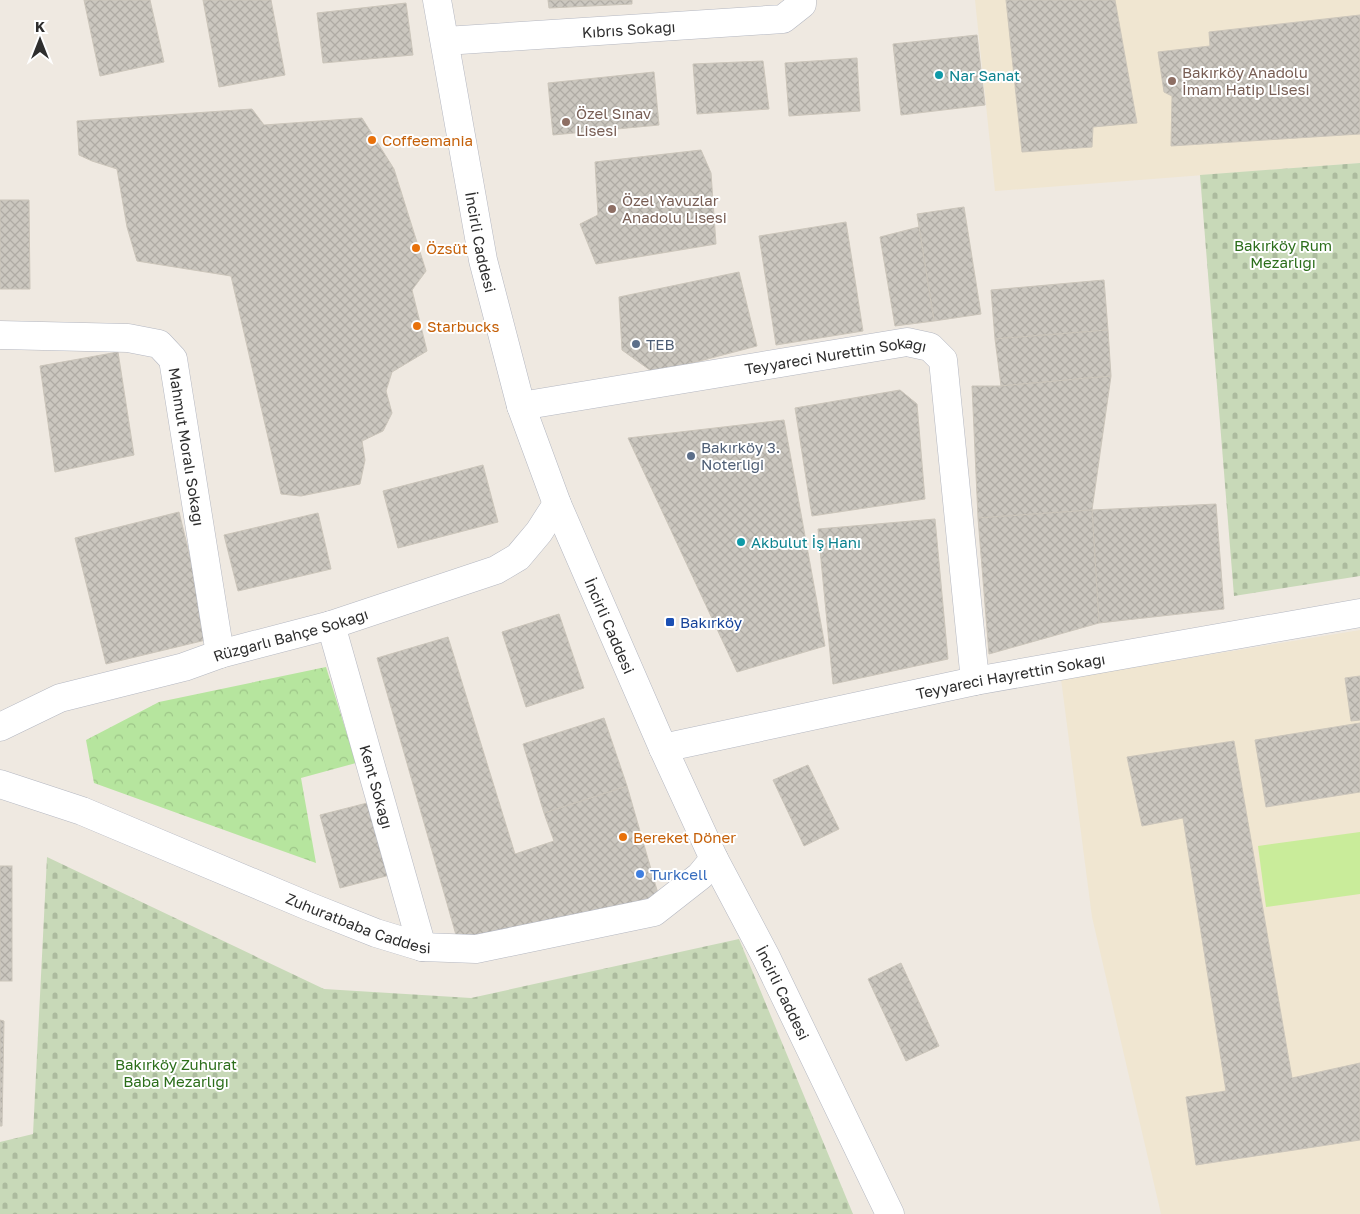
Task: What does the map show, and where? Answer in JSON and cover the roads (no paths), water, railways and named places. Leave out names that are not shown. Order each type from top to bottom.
[{"type":"street","name":"İncirli Caddesi","points":[[436,0],[483,260],[521,406],[556,504],[714,859],[766,957],[890,1214]]},
{"type":"street","name":"Kıbrıs Sokağı","points":[[444,41],[783,19],[802,4],[802,0]]},
{"type":"street","name":"Mahmut Moralı Sokağı","points":[[0,335],[128,338],[159,344],[173,359],[220,654]]},
{"type":"street","name":"Teyyareci Nurettin Sokağı","points":[[521,406],[907,342],[930,347],[943,360],[975,682]]},
{"type":"street","name":"Rüzgarlı Bahçe Sokağı","points":[[0,727],[60,698],[331,625],[496,570],[518,557],[539,532],[556,504]]},
{"type":"street","name":"Teyyareci Hayrettin Sokağı","points":[[663,748],[975,682],[1360,613]]},
{"type":"street","name":"Kent Sokağı","points":[[331,625],[422,947]]},
{"type":"street","name":"Zuhuratbaba Caddesi","points":[[0,784],[82,811],[308,906],[376,933],[422,947],[476,949],[654,912],[700,876],[714,859]]},
{"type":"place","name":"Nar Sanat","points":[[939,75]]},
{"type":"place","name":"Bakırköy Anadolu İmam Hatip Lisesi","points":[[1172,81]]},
{"type":"place","name":"Özel Sınav Lisesi","points":[[566,122]]},
{"type":"place","name":"Coffeemania","points":[[372,140]]},
{"type":"place","name":"Özel Yavuzlar Anadolu Lisesi","points":[[612,209]]},
{"type":"place","name":"Özsüt","points":[[416,248]]},
{"type":"place","name":"Starbucks","points":[[417,326]]},
{"type":"place","name":"TEB","points":[[636,344]]},
{"type":"place","name":"Bakırköy 3. Noterliği","points":[[691,456]]},
{"type":"place","name":"Akbulut İş Hanı","points":[[741,542]]},
{"type":"place","name":"Bakırköy","points":[[670,622]]},
{"type":"place","name":"Bereket Döner","points":[[623,837]]},
{"type":"place","name":"Turkcell","points":[[640,874]]},
{"type":"park label","name":"Bakırköy Rum Mezarlığı","points":[[1283,254]]},
{"type":"park label","name":"Bakırköy Zuhurat Baba Mezarlığı","points":[[176,1072]]}]
